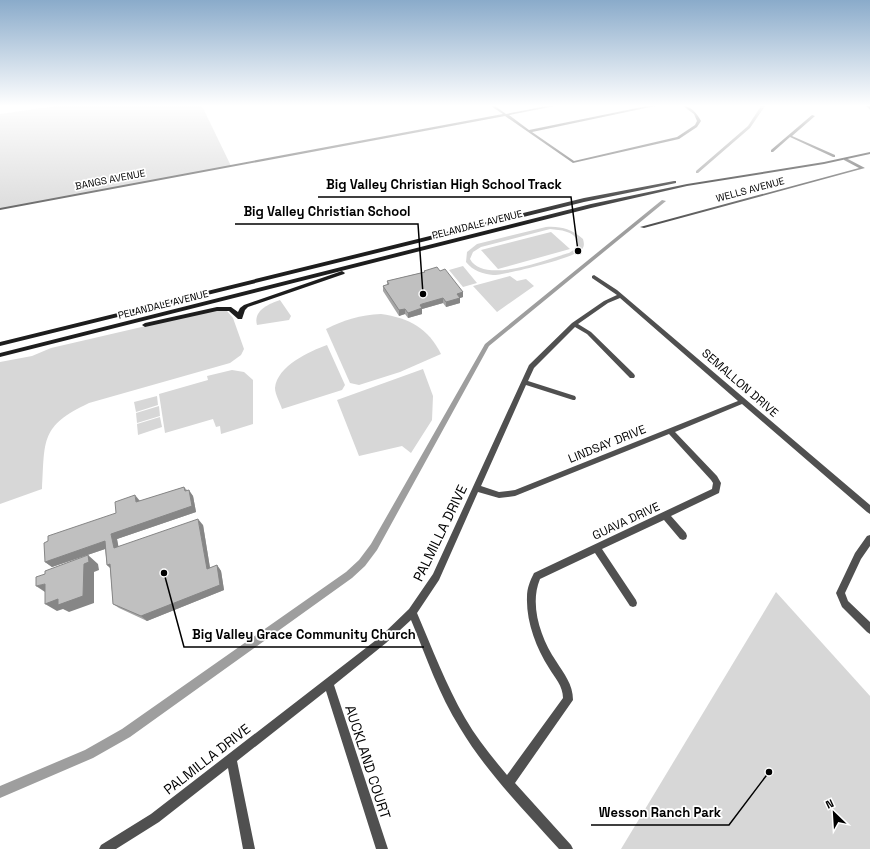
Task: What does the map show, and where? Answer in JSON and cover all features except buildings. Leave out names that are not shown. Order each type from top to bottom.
[{"type":"main road","name":"PELANDALE AVENUE","points":[[1,344],[598,197],[681,181],[834,156],[870,148]]},
{"type":"main road","name":"PELANDALE AVENUE","points":[[0,355],[626,198],[687,185],[845,159],[870,153]]},
{"type":"main road","points":[[64,340],[108,333],[217,309],[231,309],[240,317],[242,309],[246,306],[330,278],[370,261]]},
{"type":"street","name":"BANGS AVENUE","points":[[0,209],[341,146]]},
{"type":"street","points":[[550,146],[573,162],[644,146]]},
{"type":"street","points":[[772,151],[778,146]]},
{"type":"street","points":[[811,146],[834,156]]},
{"type":"street","name":"WELLS AVENUE","points":[[642,228],[863,168],[845,159]]},
{"type":"street","name":"SEMALLON DRIVE","points":[[594,276],[609,286],[870,510]]},
{"type":"street","name":"PALMILLA DRIVE","points":[[105,849],[116,846],[155,818],[384,640],[412,612],[436,577],[524,382],[536,360],[574,324],[606,302],[620,296]]},
{"type":"street","points":[[574,324],[589,334],[632,376]]},
{"type":"street","points":[[524,382],[573,398]]},
{"type":"street","name":"LINDSAY DRIVE","points":[[477,488],[500,495],[515,493],[744,401]]},
{"type":"street","name":"GUAVA DRIVE","points":[[508,783],[565,706],[568,693],[564,681],[544,651],[535,624],[532,600],[535,580],[542,573],[715,493],[718,488],[714,478],[670,431]]},
{"type":"street","points":[[666,516],[682,536]]},
{"type":"street","points":[[870,539],[865,545],[841,589],[841,597],[845,604],[870,629]]},
{"type":"street","points":[[597,548],[634,603]]},
{"type":"street","points":[[412,612],[460,719],[487,760],[567,849]]},
{"type":"street","name":"AUCKLAND COURT","points":[[328,683],[382,849]]},
{"type":"street","points":[[231,758],[249,849]]},
{"type":"shaded area","points":[[0,146],[221,146],[231,166],[0,209]]},
{"type":"shaded area","points":[[551,227],[566,229],[575,233],[583,239],[584,245],[581,250],[566,257],[524,269],[493,275],[478,272],[466,262],[467,252],[477,244]],"holes":[[[550,229],[570,233],[578,241],[578,247],[569,253],[546,260],[502,270],[488,270],[477,266],[470,259],[473,252],[481,247]]]},
{"type":"shaded area","points":[[551,232],[570,249],[498,269],[481,250]]},
{"type":"shaded area","points":[[463,266],[477,283],[463,287],[449,270]]},
{"type":"shaded area","points":[[510,276],[517,281],[526,279],[534,286],[497,312],[473,286]]},
{"type":"shaded area","points":[[280,300],[291,316],[289,320],[257,325],[256,320],[259,312],[266,306]]},
{"type":"shaded area","points":[[215,310],[227,311],[233,318],[244,349],[241,355],[230,363],[89,403],[73,411],[61,419],[53,427],[48,436],[45,446],[42,489],[0,504],[0,362],[32,356],[51,348]]},
{"type":"shaded area","points":[[381,314],[400,318],[417,326],[430,337],[441,354],[400,372],[359,385],[350,383],[326,329],[352,318]]},
{"type":"shaded area","points":[[327,345],[345,385],[342,390],[282,409],[275,388],[277,380],[295,360]]},
{"type":"shaded area","points":[[423,369],[433,396],[432,420],[411,453],[402,446],[359,456],[337,400]]},
{"type":"shaded area","points":[[232,370],[244,372],[253,380],[253,424],[221,434],[220,426],[216,427],[213,419],[165,433],[159,394],[208,380],[207,376]]},
{"type":"shaded area","points":[[157,396],[158,405],[136,412],[134,402]]},
{"type":"shaded area","points":[[159,406],[160,416],[137,423],[136,413]]},
{"type":"shaded area","points":[[160,417],[162,427],[138,435],[137,424]]},
{"type":"shaded area","points":[[776,592],[870,696],[870,849],[621,849]]},
{"type":"waterway","points":[[697,172],[727,146]]},
{"type":"waterway","points":[[0,792],[89,754],[126,733],[349,575],[362,563],[374,547],[487,345],[664,201]]},
{"type":"place","name":"Big Valley Christian High School Track","points":[[578,251]]},
{"type":"place","name":"Big Valley Christian School","points":[[423,294]]},
{"type":"place","name":"Big Valley Grace Community Church","points":[[164,573]]},
{"type":"place","name":"Wesson Ranch Park","points":[[769,772]]}]
